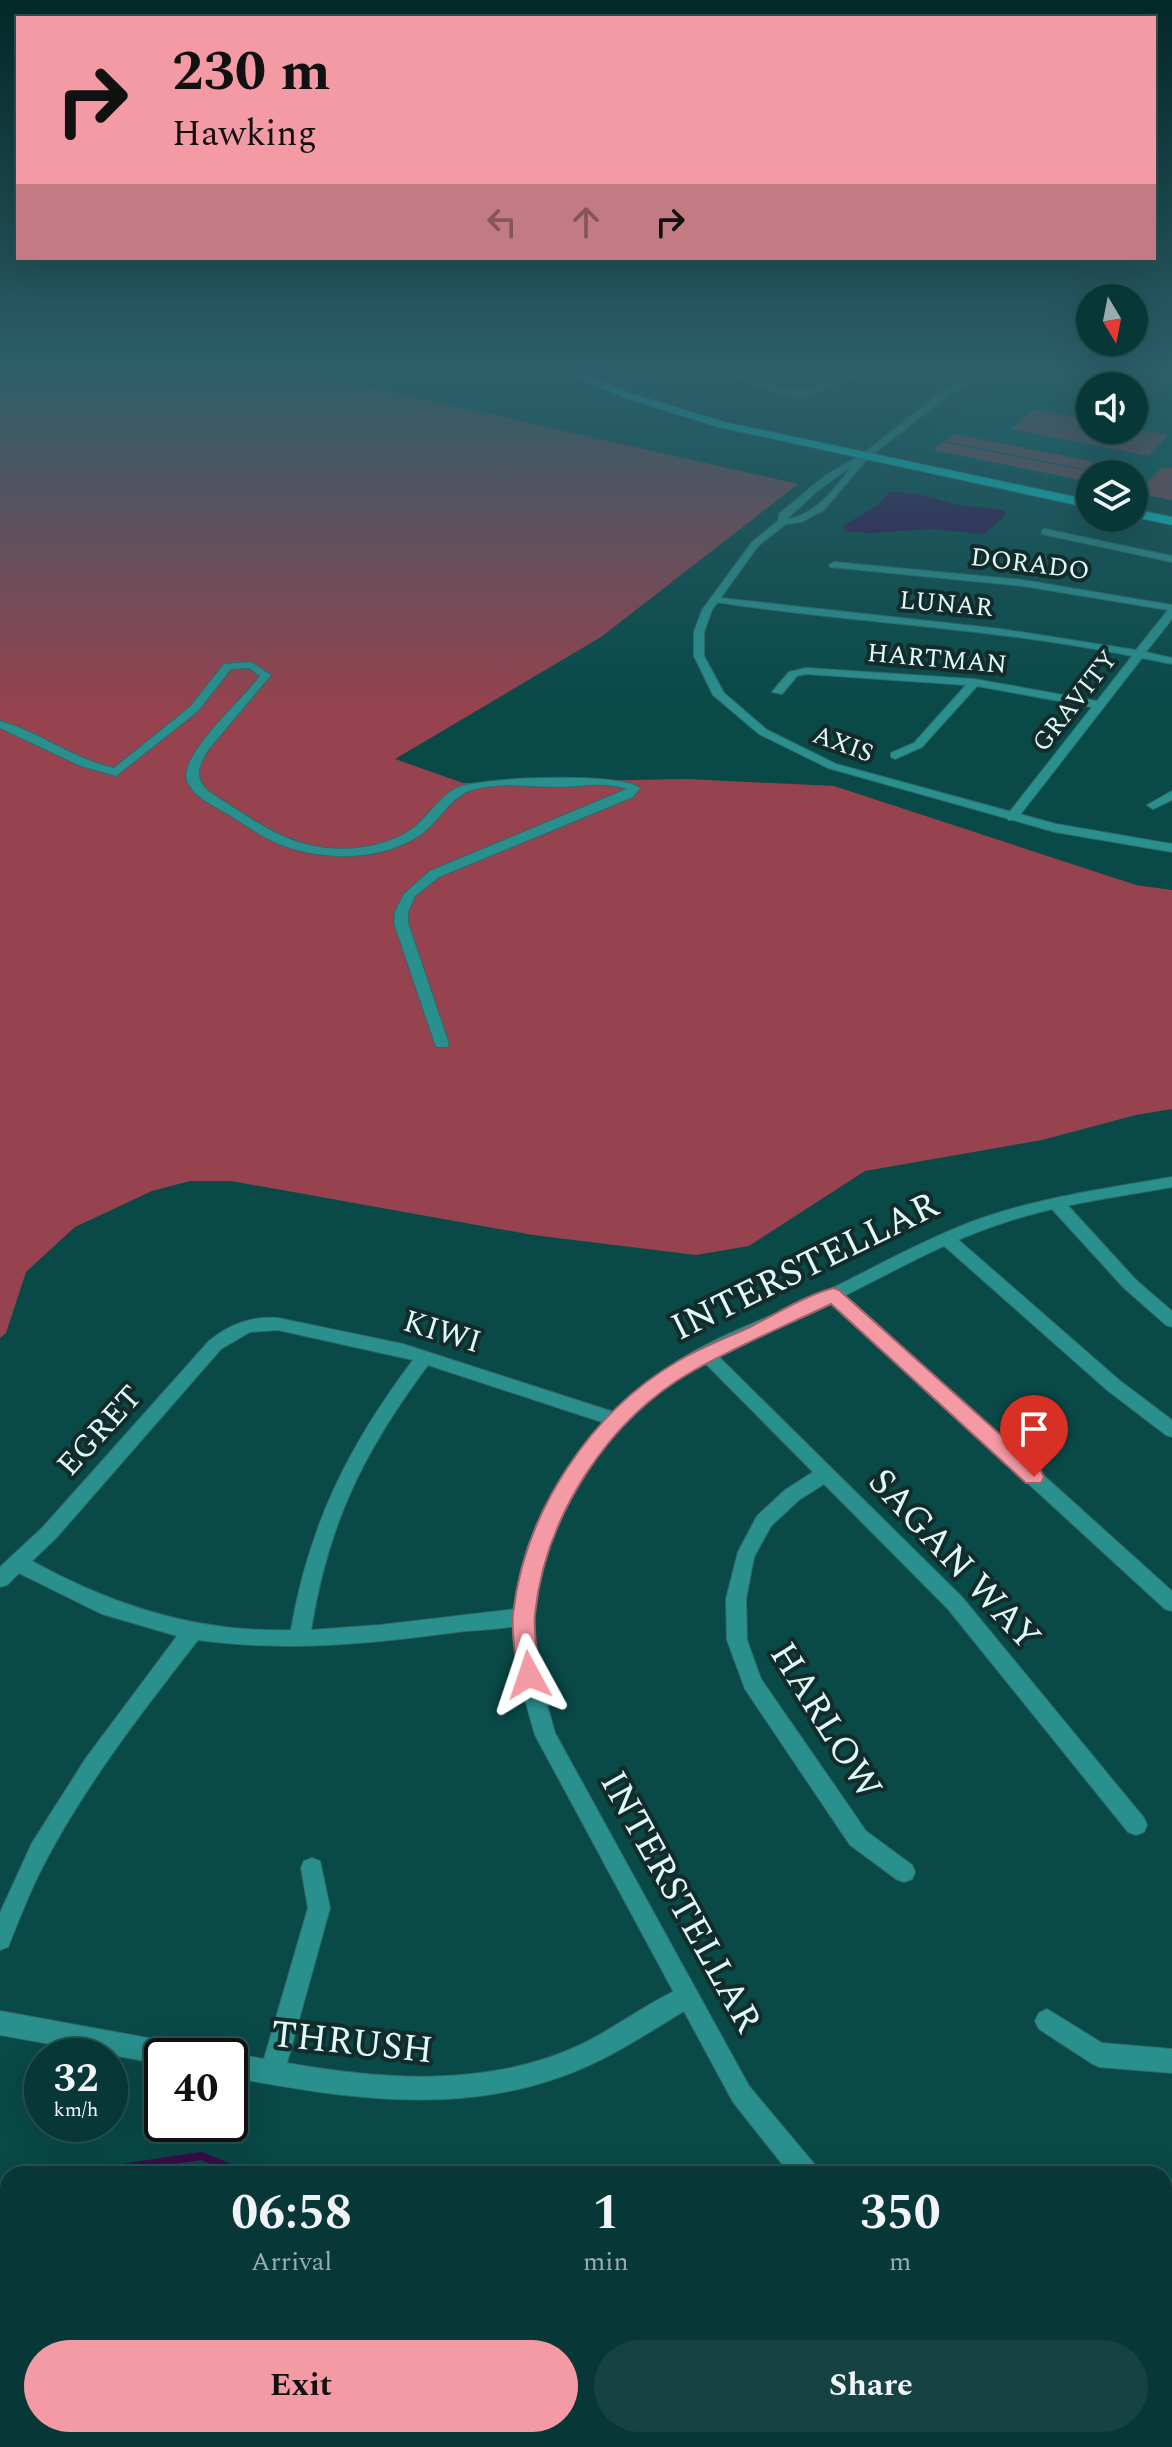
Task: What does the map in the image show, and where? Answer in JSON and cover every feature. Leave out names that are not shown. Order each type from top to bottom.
[{"type":"main road","points":[[986,481],[1076,501]]},
{"type":"main road","points":[[1009,481],[1076,493]]},
{"type":"main road","points":[[1148,508],[1172,513]]},
{"type":"main road","points":[[1148,516],[1172,521]]},
{"type":"street","name":"AXIS","points":[[783,522],[782,516],[827,481]]},
{"type":"street","name":"AXIS","points":[[841,481],[827,503],[803,518],[783,522],[755,544],[715,599],[699,632],[699,656],[719,695],[745,720],[784,745],[832,766],[1012,817],[1088,835],[1172,848]]},
{"type":"street","points":[[806,498],[827,503]]},
{"type":"street","points":[[1045,532],[1172,559]]},
{"type":"street","name":"DORADO","points":[[834,565],[1023,583],[1172,610]]},
{"type":"street","name":"LUNAR","points":[[715,599],[808,614],[1019,632],[1172,661]]},
{"type":"street","name":"GRAVITY","points":[[1012,817],[1172,610]]},
{"type":"street","points":[[0,724],[14,728],[70,759],[116,772],[194,709],[228,666],[251,665],[266,675],[201,754],[192,770],[192,778],[202,793],[282,841],[330,852],[360,850],[408,837],[422,828],[453,794],[482,785],[627,783],[634,788],[629,794],[426,877],[404,901],[400,912],[401,923],[442,1044]]},
{"type":"street","name":"HARTMAN","points":[[778,692],[793,674],[806,671],[974,682],[1099,705]]},
{"type":"street","points":[[895,755],[918,745],[974,682]]},
{"type":"street","points":[[1153,805],[1172,795]]},
{"type":"street","name":"INTERSTELLAR","points":[[800,2166],[741,2094],[545,1735],[529,1675],[524,1616],[534,1560],[547,1525],[572,1478],[617,1420],[684,1366],[975,1227],[1056,1203],[1172,1182]]},
{"type":"street","points":[[1056,1203],[1130,1284],[1172,1321]]},
{"type":"street","points":[[948,1240],[1113,1385],[1172,1430]]},
{"type":"street","points":[[833,1295],[1172,1603]]},
{"type":"street","name":"KIWI","points":[[245,1326],[261,1322],[278,1324],[424,1357],[617,1420]]},
{"type":"street","name":"EGRET","points":[[0,1579],[19,1563],[215,1345],[231,1332],[245,1326]]},
{"type":"street","name":"SAGAN WAY","points":[[707,1355],[955,1603],[1136,1825]]},
{"type":"street","points":[[300,1638],[317,1546],[332,1506],[357,1453],[383,1409],[424,1357]]},
{"type":"street","name":"HARLOW","points":[[825,1474],[792,1495],[764,1521],[745,1557],[736,1599],[737,1640],[752,1683],[858,1838],[904,1872]]},
{"type":"street","points":[[19,1563],[98,1604],[143,1620],[218,1634],[340,1637],[524,1616]]},
{"type":"street","points":[[0,1939],[39,1852],[84,1780],[145,1692],[194,1630]]},
{"type":"street","points":[[272,2073],[319,1908],[312,1868]]},
{"type":"street","name":"THRUSH","points":[[248,2068],[340,2085],[414,2092],[496,2084],[575,2059],[686,1997]]},
{"type":"street","points":[[1047,2021],[1099,2055],[1172,2061]]},
{"type":"street","points":[[0,2023],[144,2049]]},
{"type":"shaded area","points":[[0,481],[786,481],[798,484],[601,637],[395,759],[463,783],[686,779],[834,786],[1136,885],[1172,890],[1172,1109],[1136,1115],[1042,1140],[865,1171],[749,1246],[696,1255],[533,1235],[231,1181],[190,1181],[152,1191],[75,1227],[26,1272],[6,1333],[0,1338]]},
{"type":"shaded area","points":[[1148,481],[1172,481],[1172,500],[1148,495]]},
{"type":"shaded area","points":[[1172,481],[1172,500],[1148,495],[1148,482]]},
{"type":"shaded area","points":[[890,492],[917,494],[1006,512],[984,534],[934,529],[868,533],[845,531],[843,526],[878,505]]},
{"type":"waterway","points":[[135,2166],[201,2156],[226,2166]]},
{"type":"route","points":[[529,1675],[524,1616],[534,1560],[547,1525],[572,1478],[602,1438],[626,1410],[684,1366],[833,1295],[1034,1477]]}]
